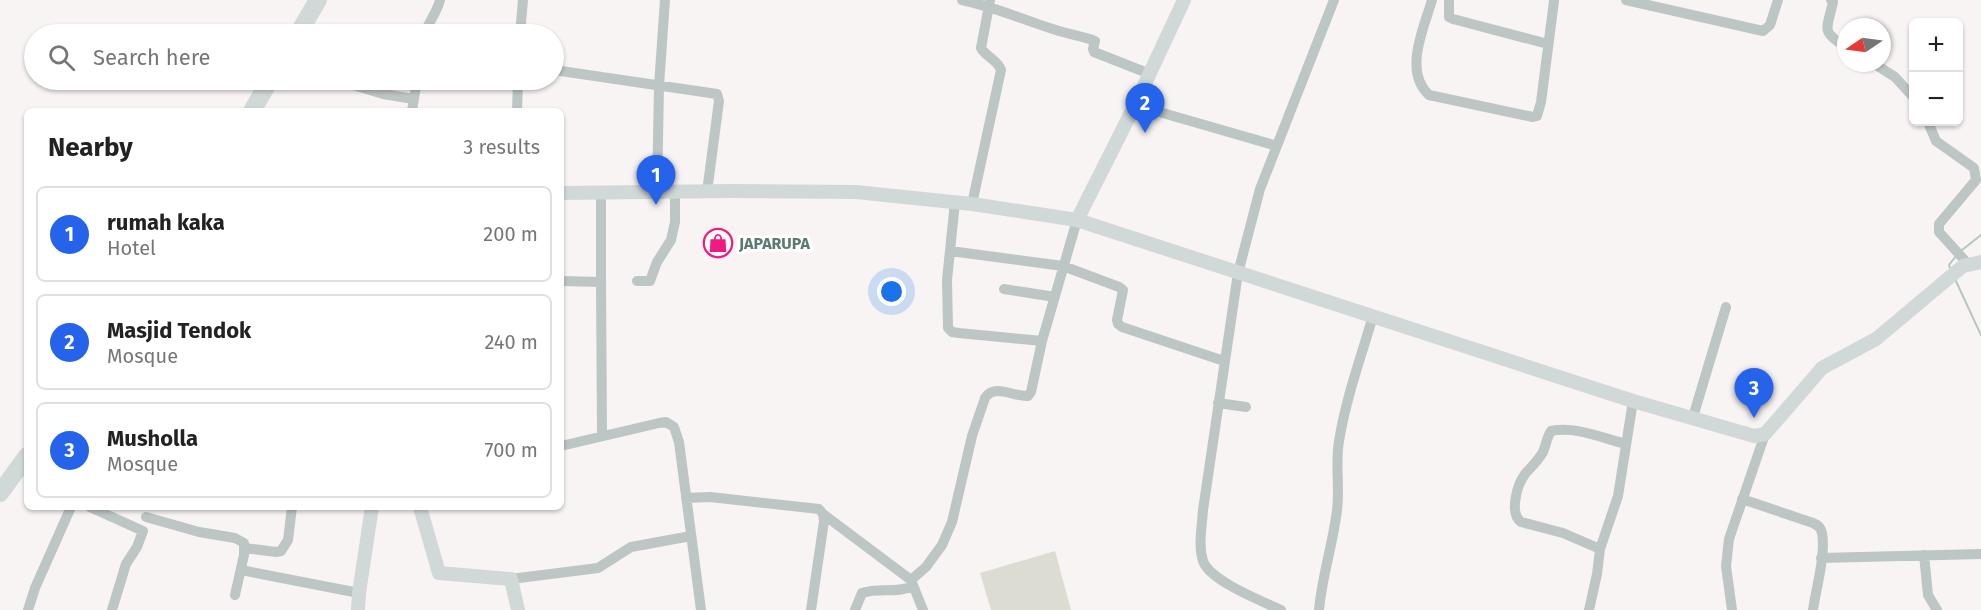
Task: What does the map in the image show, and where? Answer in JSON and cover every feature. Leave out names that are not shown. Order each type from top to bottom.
[{"type":"highway","points":[[303,24],[318,0]]},
{"type":"highway","points":[[254,108],[264,90]]},
{"type":"highway","points":[[1,490],[23,468]]},
{"type":"street","points":[[427,24],[440,0]]},
{"type":"street","points":[[521,24],[523,0]]},
{"type":"street","points":[[657,193],[659,86],[665,0]]},
{"type":"street","points":[[962,0],[990,3],[1060,31],[1084,36],[1095,41],[1094,52],[1150,74]]},
{"type":"street","points":[[855,610],[862,593],[875,590],[905,590],[942,545],[952,522],[972,436],[988,393],[996,390],[1020,396],[1030,394],[1042,341],[1077,220],[1184,0]]},
{"type":"street","points":[[1281,610],[1212,574],[1203,562],[1200,547],[1203,510],[1238,273],[1260,189],[1334,0]]},
{"type":"street","points":[[1432,0],[1419,46],[1416,72],[1420,83],[1429,95],[1526,116],[1537,116],[1541,102],[1552,0]]},
{"type":"street","points":[[1449,0],[1449,17],[1453,19],[1548,44]]},
{"type":"street","points":[[1626,0],[1661,6],[1763,31],[1770,25],[1778,0]]},
{"type":"street","points":[[1831,0],[1833,2],[1828,32],[1830,37],[1837,41]]},
{"type":"street","points":[[972,204],[1001,70],[1000,64],[984,53],[981,48],[990,3]]},
{"type":"street","points":[[564,72],[717,94],[707,192]]},
{"type":"street","points":[[1888,72],[1896,77],[1909,92]]},
{"type":"street","points":[[370,90],[414,99]]},
{"type":"street","points":[[412,108],[415,90]]},
{"type":"street","points":[[517,108],[518,90]]},
{"type":"street","points":[[1134,105],[1277,146]]},
{"type":"street","points":[[1732,610],[1726,559],[1731,531],[1765,434],[1822,368],[1876,339],[1964,269],[1949,243],[1938,230],[1939,224],[1976,180],[1976,172],[1974,168],[1936,141],[1930,126]]},
{"type":"street","points":[[637,281],[650,281],[657,262],[671,240],[675,222],[675,192]]},
{"type":"street","points":[[564,194],[856,192],[972,204],[1077,220],[1633,400],[1754,436],[1765,434]]},
{"type":"street","points":[[601,194],[602,436]]},
{"type":"street","points":[[955,202],[947,280],[946,324],[949,330],[959,333],[1042,341]]},
{"type":"street","points":[[950,251],[1063,266],[1123,290],[1117,320],[1122,327],[1224,361]]},
{"type":"street","points":[[564,281],[601,282]]},
{"type":"street","points":[[1004,289],[1055,297]]},
{"type":"street","points":[[1692,417],[1726,306]]},
{"type":"street","points":[[1319,610],[1337,512],[1338,442],[1373,316]]},
{"type":"street","points":[[1589,610],[1600,549],[1618,496],[1633,400]]},
{"type":"street","points":[[1218,403],[1246,407]]},
{"type":"street","points":[[564,445],[659,423],[671,424],[674,427],[679,442],[701,610]]},
{"type":"street","points":[[1600,549],[1563,533],[1521,522],[1517,519],[1515,512],[1517,495],[1523,476],[1542,453],[1551,431],[1573,430],[1626,444]]},
{"type":"street","points":[[686,498],[711,497],[819,509],[912,583],[923,610]]},
{"type":"street","points":[[1742,499],[1817,525],[1822,531],[1821,558],[1813,610]]},
{"type":"street","points":[[28,610],[35,588],[70,510]]},
{"type":"street","points":[[97,510],[143,531]]},
{"type":"street","points":[[245,548],[281,551],[288,540],[291,510]]},
{"type":"street","points":[[358,610],[358,593],[372,510]]},
{"type":"street","points":[[421,510],[439,573],[511,579],[598,568],[631,547],[691,536]]},
{"type":"street","points":[[112,610],[126,564],[137,547],[143,531],[147,512],[199,532],[235,538],[244,543],[245,548],[235,596]]},
{"type":"street","points":[[811,610],[823,514]]},
{"type":"street","points":[[1821,558],[1981,554]]},
{"type":"street","points":[[1924,555],[1926,588],[1937,610]]},
{"type":"street","points":[[241,570],[358,593]]},
{"type":"street","points":[[511,579],[518,610]]},
{"type":"shaded area","points":[[1055,551],[1071,610],[991,610],[980,573]]},
{"type":"waterway","points":[[1962,250],[1981,235]]},
{"type":"waterway","points":[[1950,268],[1949,265],[1956,256]]},
{"type":"waterway","points":[[1955,279],[1981,335]]},
{"type":"place","name":"Masjid Tendok","points":[[1145,133]]},
{"type":"place","name":"rumah kaka","points":[[656,205]]},
{"type":"place","name":"JAPARUPA","points":[[718,243]]},
{"type":"place","name":"Musholla","points":[[1754,418]]}]
